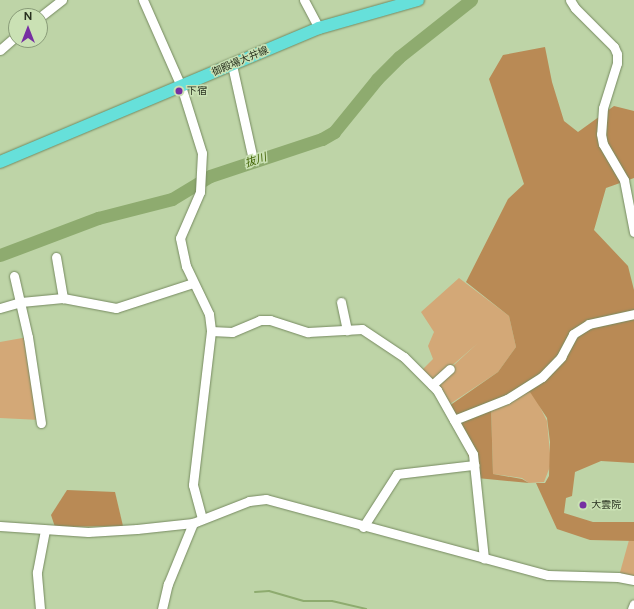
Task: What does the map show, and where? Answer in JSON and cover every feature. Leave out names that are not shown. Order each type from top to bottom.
[{"type":"main road","name":"御殿場大井線","points":[[0,162],[320,28],[418,0]]},
{"type":"street","points":[[48,11],[62,0]]},
{"type":"street","points":[[143,0],[181,86],[202,153],[200,192],[180,238],[186,266],[209,314],[211,331],[193,486],[202,519]]},
{"type":"street","points":[[304,0],[320,28]]},
{"type":"street","points":[[570,0],[614,47],[617,54],[617,63],[603,108],[600,134],[603,144],[624,180],[634,232]]},
{"type":"street","points":[[0,50],[8,43]]},
{"type":"street","points":[[232,65],[252,155]]},
{"type":"street","points":[[56,257],[63,298]]},
{"type":"street","points":[[14,276],[21,302],[41,423]]},
{"type":"street","points":[[0,308],[21,302],[63,298],[116,308],[193,283]]},
{"type":"street","points":[[341,302],[347,330]]},
{"type":"street","points":[[454,420],[507,399],[542,377],[561,357],[573,334],[589,324],[634,314]]},
{"type":"street","points":[[211,331],[232,332],[260,320],[270,320],[308,332],[362,329],[392,348],[432,385],[473,454],[484,558]]},
{"type":"street","points":[[432,385],[450,369]]},
{"type":"street","points":[[363,527],[397,474],[474,465]]},
{"type":"street","points":[[0,526],[88,532],[193,523],[249,501],[266,499],[363,527],[548,575],[618,577],[634,580]]},
{"type":"street","points":[[162,609],[168,584],[193,523]]},
{"type":"street","points":[[40,609],[37,572],[45,530]]},
{"type":"street","points":[[632,609],[634,604]]},
{"type":"shaded area","points":[[545,47],[552,82],[564,121],[578,132],[614,106],[634,111],[634,178],[606,188],[594,230],[628,266],[634,290],[634,463],[601,461],[575,472],[572,496],[566,498],[564,513],[593,522],[634,522],[634,541],[590,540],[557,529],[536,483],[545,483],[549,476],[550,442],[547,418],[530,392],[491,407],[493,474],[522,479],[529,483],[477,478],[449,406],[498,372],[516,347],[509,316],[466,282],[508,199],[524,184],[489,79],[503,55]]},
{"type":"shaded area","points":[[459,278],[509,316],[516,347],[498,372],[447,406],[432,385],[478,343],[432,383],[421,371],[433,359],[428,346],[434,332],[421,312]]},
{"type":"shaded area","points":[[28,337],[40,420],[0,418],[0,342]]},
{"type":"shaded area","points":[[532,391],[547,421],[551,464],[544,482],[529,483],[522,478],[493,474],[491,406]]},
{"type":"shaded area","points":[[67,490],[115,492],[123,526],[55,527],[51,515]]},
{"type":"shaded area","points":[[629,540],[634,541],[634,581],[619,576]]},
{"type":"waterway","name":"抜川","points":[[0,255],[98,218],[172,199],[210,176],[322,139],[334,132],[377,79],[399,57],[471,0]]},
{"type":"waterway","points":[[255,592],[269,591],[304,601],[332,601],[366,609]]},
{"type":"place","name":"下宿","points":[[179,91]]},
{"type":"place","name":"大雲院","points":[[583,505]]}]
